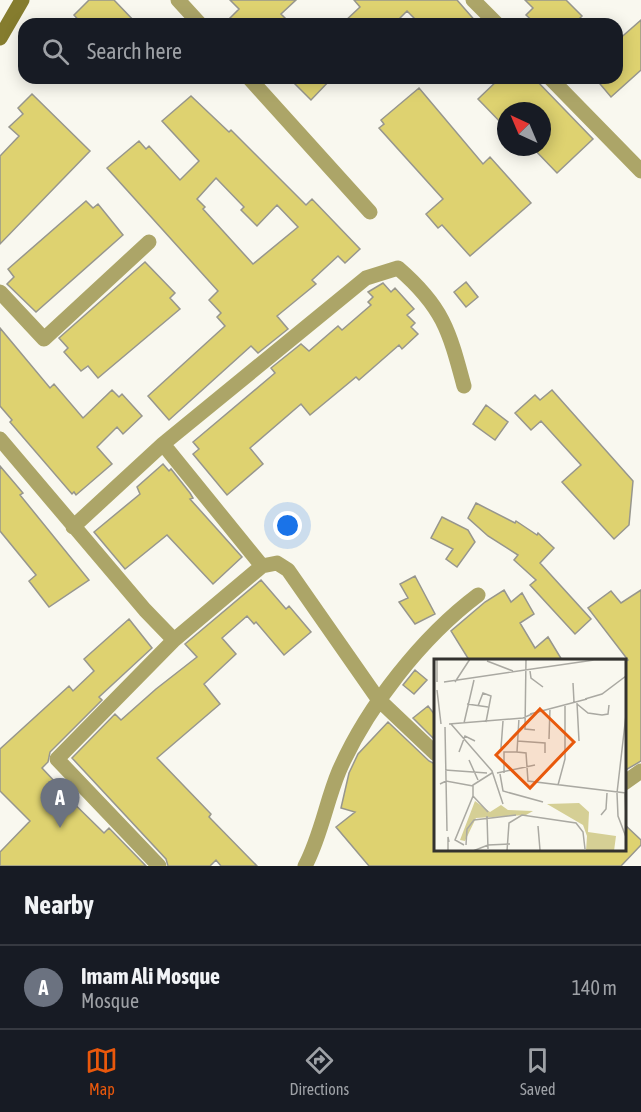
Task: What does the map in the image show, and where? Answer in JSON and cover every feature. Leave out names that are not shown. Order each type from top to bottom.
[{"type":"street","points":[[0,38],[22,0]]},
{"type":"street","points":[[178,0],[194,18]]},
{"type":"street","points":[[473,0],[491,18]]},
{"type":"street","points":[[254,84],[370,212]]},
{"type":"street","points":[[556,84],[641,171]]},
{"type":"street","points":[[0,292],[44,339],[149,242]]},
{"type":"street","points":[[74,526],[163,444],[366,278],[398,267],[424,291],[450,332],[464,386]]},
{"type":"street","points":[[0,439],[174,640]]},
{"type":"street","points":[[163,444],[262,566]]},
{"type":"street","points":[[159,866],[57,759],[174,640],[262,566],[278,563],[288,570],[378,699],[434,753]]},
{"type":"street","points":[[305,866],[326,818],[338,774],[378,699],[455,612],[478,595]]},
{"type":"street","points":[[626,782],[641,771]]},
{"type":"building","points":[[89,0],[114,0],[131,18],[77,18],[74,15]]},
{"type":"building","points":[[230,0],[296,0],[281,14],[285,18],[230,18],[239,9]]},
{"type":"building","points":[[354,0],[457,0],[473,18],[414,18],[407,11],[400,18],[348,18],[360,7]]},
{"type":"building","points":[[525,0],[566,0],[582,16],[580,18],[529,18],[526,15],[533,8]]},
{"type":"building","points":[[641,20],[641,70],[611,97],[600,84],[623,84],[623,36]]},
{"type":"building","points":[[295,84],[326,84],[311,100]]},
{"type":"building","points":[[494,84],[540,84],[593,139],[557,173],[541,156],[551,156],[551,102],[497,102],[497,119],[478,99]]},
{"type":"building","points":[[419,88],[483,164],[490,157],[531,203],[470,256],[442,225],[438,228],[426,214],[443,199],[379,128],[384,124],[381,120]]},
{"type":"building","points":[[32,94],[90,151],[0,244],[0,156],[19,136],[9,127],[23,114],[18,108]]},
{"type":"building","points":[[191,96],[229,132],[231,130],[306,205],[312,199],[360,249],[345,263],[338,256],[312,280],[316,284],[277,316],[288,329],[258,353],[251,346],[169,420],[148,396],[225,326],[217,317],[221,313],[209,300],[218,291],[107,168],[139,141],[146,149],[149,146],[180,180],[199,161],[162,121]],"holes":[[[216,178],[244,207],[241,210],[257,226],[277,205],[298,227],[253,264],[203,209],[205,207],[197,199]]]},
{"type":"building","points":[[86,201],[93,208],[98,204],[123,235],[36,312],[7,284],[14,277],[8,269]]},
{"type":"building","points":[[145,262],[175,293],[170,298],[180,309],[98,378],[88,366],[81,371],[64,352],[68,348],[59,338]]},
{"type":"building","points":[[466,282],[478,297],[466,307],[454,292]]},
{"type":"building","points":[[383,283],[391,292],[395,288],[414,309],[407,315],[415,323],[411,327],[418,334],[402,349],[399,345],[359,380],[356,377],[310,415],[301,404],[250,448],[263,464],[227,495],[193,454],[199,449],[193,442],[275,373],[271,368],[301,344],[309,351],[338,326],[342,330],[371,305],[368,302],[373,297],[368,292]]},
{"type":"building","points":[[0,328],[50,388],[54,384],[83,418],[112,390],[119,397],[122,394],[142,416],[123,434],[117,427],[97,447],[112,464],[76,495],[74,492],[72,494],[10,422],[12,420],[0,406]]},
{"type":"building","points":[[552,390],[633,481],[629,525],[614,539],[562,482],[581,465],[541,421],[531,430],[515,413],[535,395],[540,400]]},
{"type":"building","points":[[486,405],[508,422],[495,440],[473,424]]},
{"type":"building","points":[[163,464],[169,471],[171,469],[190,493],[193,498],[190,499],[242,557],[213,584],[167,535],[125,569],[94,532],[140,494],[137,487]]},
{"type":"building","points":[[0,466],[23,493],[20,495],[89,580],[49,607],[29,581],[36,575],[0,531]]},
{"type":"building","points":[[476,503],[515,523],[516,521],[537,535],[538,533],[554,548],[540,563],[591,619],[575,634],[530,585],[536,580],[514,560],[518,555],[488,536],[468,518]]},
{"type":"building","points":[[442,517],[468,530],[475,542],[457,567],[446,559],[453,549],[431,538]]},
{"type":"building","points":[[415,576],[435,614],[415,624],[399,602],[408,598],[400,584]]},
{"type":"building","points":[[261,580],[286,609],[289,606],[311,632],[284,655],[256,622],[254,624],[247,616],[222,638],[236,654],[204,684],[220,704],[157,758],[211,814],[209,817],[257,866],[221,866],[216,860],[210,866],[168,866],[166,859],[72,758],[115,714],[121,720],[197,657],[185,644]]},
{"type":"building","points":[[504,590],[511,602],[522,593],[534,614],[520,623],[535,648],[548,637],[561,659],[468,659],[451,631],[485,602]]},
{"type":"building","points":[[641,590],[641,761],[626,770],[626,661],[628,660],[588,608],[611,591],[621,603]]},
{"type":"building","points":[[129,619],[152,648],[99,697],[102,700],[50,752],[48,762],[42,768],[57,784],[55,785],[104,833],[109,828],[146,866],[0,866],[0,852],[30,821],[0,791],[0,749],[69,686],[73,691],[94,671],[84,659]]},
{"type":"building","points":[[415,670],[427,680],[414,694],[403,685]]},
{"type":"building","points":[[428,706],[434,714],[434,739],[413,718]]},
{"type":"building","points":[[388,722],[434,764],[434,851],[626,851],[626,826],[641,840],[641,845],[621,866],[369,866],[336,827],[355,812],[341,808],[349,773],[358,754]]},
{"type":"place","name":"Imam Ali Mosque","points":[[60,828]]}]
